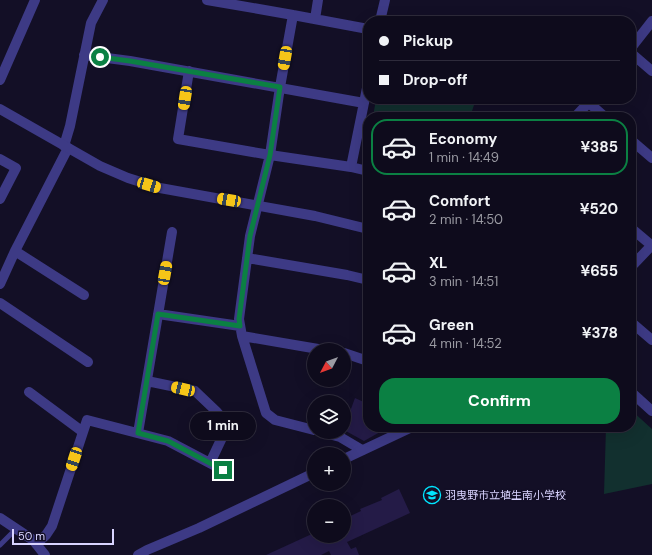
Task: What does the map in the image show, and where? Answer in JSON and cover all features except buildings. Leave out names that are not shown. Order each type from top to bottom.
[{"type":"street","points":[[0,80],[35,0]]},
{"type":"street","points":[[0,284],[66,147],[91,23],[103,0]]},
{"type":"street","points":[[207,0],[252,4],[293,15],[363,28]]},
{"type":"street","points":[[315,19],[318,0]]},
{"type":"street","points":[[381,16],[385,0]]},
{"type":"street","points":[[293,15],[270,155],[250,236],[239,319],[241,331],[266,413],[275,420],[307,428]]},
{"type":"street","points":[[636,42],[652,21]]},
{"type":"street","points":[[84,55],[189,71],[363,103]]},
{"type":"street","points":[[636,58],[652,71]]},
{"type":"street","points":[[189,71],[178,139],[363,170]]},
{"type":"street","points":[[351,167],[364,104]]},
{"type":"street","points":[[580,112],[587,104]]},
{"type":"street","points":[[593,104],[600,112]]},
{"type":"street","points":[[0,108],[100,166],[128,178],[160,188],[315,216],[363,228]]},
{"type":"street","points":[[636,144],[652,158]]},
{"type":"street","points":[[0,159],[16,168],[0,199]]},
{"type":"street","points":[[138,433],[172,232]]},
{"type":"street","points":[[636,232],[652,245],[636,262]]},
{"type":"street","points":[[15,251],[84,295]]},
{"type":"street","points":[[247,258],[339,273],[363,279]]},
{"type":"street","points":[[0,304],[88,362]]},
{"type":"street","points":[[158,314],[307,346]]},
{"type":"street","points":[[636,326],[652,340]]},
{"type":"street","points":[[351,355],[363,359]]},
{"type":"street","points":[[147,380],[195,392],[216,411],[228,425],[210,463]]},
{"type":"street","points":[[29,392],[83,432]]},
{"type":"street","points":[[636,397],[652,411]]},
{"type":"street","points":[[36,544],[46,535],[52,526],[87,420],[168,441],[223,470]]},
{"type":"street","points":[[351,456],[401,432]]},
{"type":"street","points":[[343,439],[362,450]]},
{"type":"street","points":[[138,555],[199,528],[307,476]]},
{"type":"street","points":[[0,518],[33,540],[46,555]]},
{"type":"lane","points":[[0,545],[16,529]]},
{"type":"green space","points":[[375,104],[474,104],[472,112],[374,112]]},
{"type":"green space","points":[[636,415],[652,429],[652,484],[604,494],[606,432],[636,432]]},
{"type":"place","name":"羽曳野市立埴生南小学校","points":[[432,495]]},
{"type":"route","points":[[100,57],[280,87],[270,155],[250,236],[239,319],[240,326],[158,314],[138,433],[168,441],[223,470]]}]
